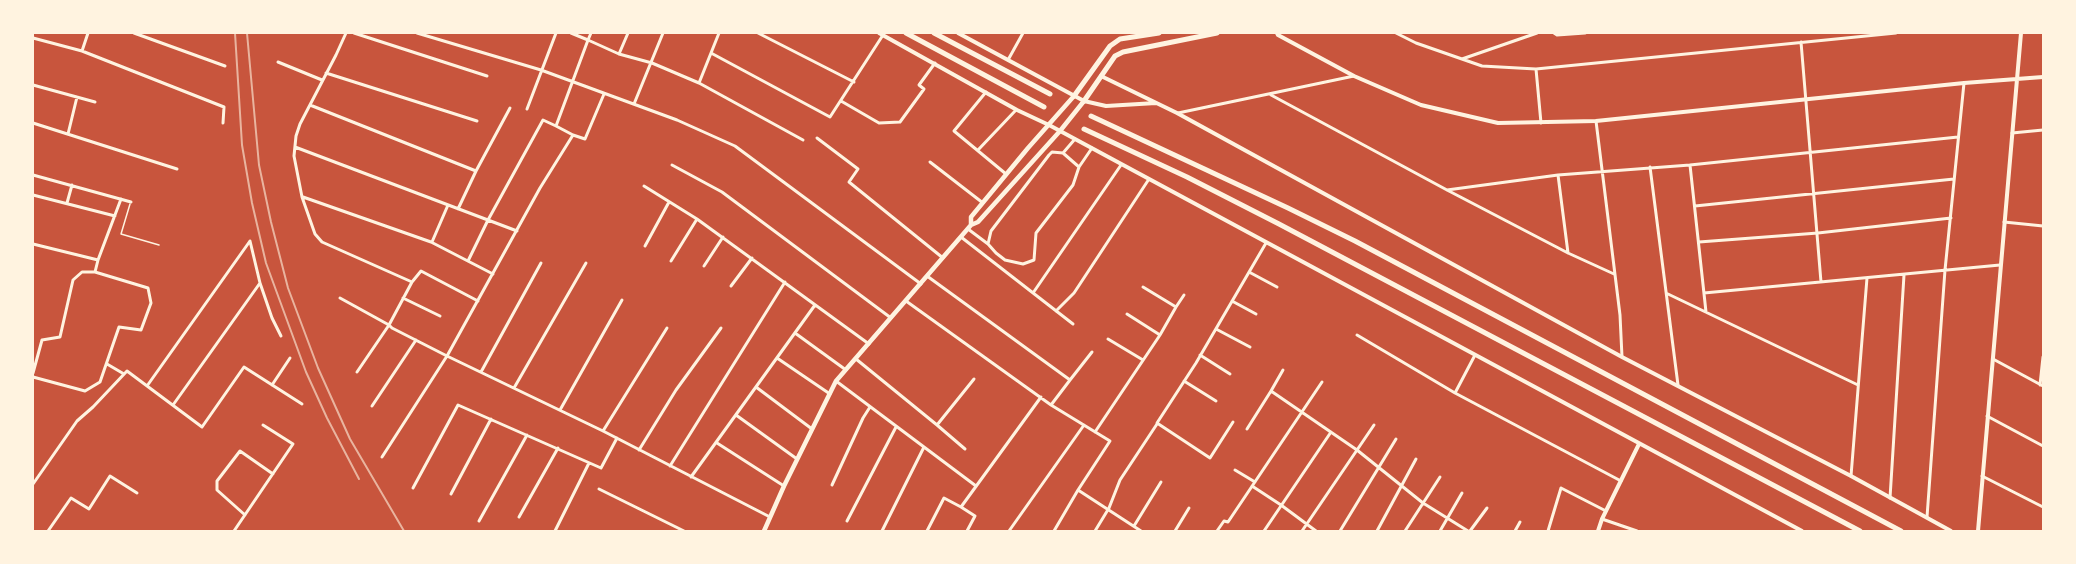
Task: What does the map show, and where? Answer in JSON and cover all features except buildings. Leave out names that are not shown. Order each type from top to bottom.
[{"type":"main road","points":[[906,33],[1044,106]]},
{"type":"main road","points":[[934,33],[1050,94]]},
{"type":"main road","points":[[970,227],[971,217],[1074,96],[1110,46],[1121,36],[1159,33]]},
{"type":"main road","points":[[764,531],[836,381],[961,237],[978,222],[1060,131],[1115,56],[1123,52],[1218,33]]},
{"type":"main road","points":[[1091,116],[1355,241],[1901,531]]},
{"type":"main road","points":[[1084,129],[1279,224],[1860,531]]},
{"type":"street","points":[[82,51],[88,33]]},
{"type":"street","points":[[134,33],[225,66]]},
{"type":"street","points":[[346,33],[300,124],[294,156],[302,197],[315,234],[321,242],[412,282]]},
{"type":"street","points":[[354,33],[488,76]]},
{"type":"street","points":[[417,33],[541,70],[677,120],[735,146],[921,284]]},
{"type":"street","points":[[527,109],[556,33]]},
{"type":"street","points":[[571,33],[619,54],[652,63],[699,83],[803,140]]},
{"type":"street","points":[[556,126],[591,33]]},
{"type":"street","points":[[619,54],[628,33]]},
{"type":"street","points":[[634,104],[663,33]]},
{"type":"street","points":[[699,83],[720,33]]},
{"type":"street","points":[[758,33],[854,81]]},
{"type":"street","points":[[958,33],[1084,101],[1106,106],[1157,103]]},
{"type":"street","points":[[1008,60],[1023,33]]},
{"type":"street","points":[[1277,33],[1354,76],[1421,105],[1498,123],[1596,121],[2043,77]]},
{"type":"street","points":[[1396,33],[1416,43],[1482,66],[1536,69],[1896,33]]},
{"type":"street","points":[[1461,60],[1537,33]]},
{"type":"street","points":[[1554,33],[1557,35],[1585,33]]},
{"type":"street","points":[[1978,531],[2021,33]]},
{"type":"street","points":[[711,53],[830,117],[881,34],[1017,110],[1092,148],[1802,531]]},
{"type":"street","points":[[33,38],[82,51],[224,106],[223,123]]},
{"type":"street","points":[[1801,42],[1821,282]]},
{"type":"street","points":[[278,62],[322,80]]},
{"type":"street","points":[[841,101],[879,123],[900,122],[924,89],[919,85],[935,63]]},
{"type":"street","points":[[1536,69],[1541,123]]},
{"type":"street","points":[[326,73],[477,120]]},
{"type":"street","points":[[1101,76],[1177,113],[1622,357],[1851,476],[1951,531]]},
{"type":"street","points":[[1177,113],[1354,76]]},
{"type":"street","points":[[1926,518],[1945,270],[1964,83]]},
{"type":"street","points":[[33,93],[34,85],[95,102]]},
{"type":"street","points":[[986,92],[954,131],[1006,174]]},
{"type":"street","points":[[468,261],[543,120],[585,139],[604,94]]},
{"type":"street","points":[[1271,94],[1447,190],[1568,253],[1614,274]]},
{"type":"street","points":[[68,134],[77,97]]},
{"type":"street","points":[[309,105],[476,171]]},
{"type":"street","points":[[458,208],[510,108]]},
{"type":"street","points":[[978,150],[1017,110]]},
{"type":"street","points":[[1596,121],[1620,315],[1622,357]]},
{"type":"street","points":[[33,123],[177,169]]},
{"type":"street","points":[[2012,133],[2043,130]]},
{"type":"street","points":[[382,457],[447,356],[573,135]]},
{"type":"street","points":[[1447,190],[1558,175],[1690,165],[1958,137]]},
{"type":"street","points":[[817,138],[858,169],[849,183],[943,258]]},
{"type":"street","points":[[1064,153],[1075,139]]},
{"type":"street","points":[[295,147],[517,231]]},
{"type":"street","points":[[970,227],[996,253],[1008,261],[1023,264],[1034,260],[1036,233],[1073,185],[1079,167],[1092,148]]},
{"type":"street","points":[[988,244],[991,231],[1052,152],[1064,153],[1079,167]]},
{"type":"street","points":[[930,162],[983,203]]},
{"type":"street","points":[[672,165],[722,192],[891,318]]},
{"type":"street","points":[[1033,293],[1121,165]]},
{"type":"street","points":[[1690,165],[1706,312]]},
{"type":"street","points":[[1650,167],[1678,386]]},
{"type":"street","points":[[33,175],[131,202]]},
{"type":"street","points":[[1558,175],[1568,253]]},
{"type":"street","points":[[1695,206],[1954,179]]},
{"type":"street","points":[[1056,311],[1074,293],[1149,180]]},
{"type":"street","points":[[67,203],[72,185]]},
{"type":"street","points":[[644,186],[723,237],[869,344]]},
{"type":"street","points":[[33,195],[115,216]]},
{"type":"street","points":[[302,197],[431,242],[493,274]]},
{"type":"street","points":[[95,272],[121,199]]},
{"type":"street","points":[[645,246],[669,202]]},
{"type":"street","points":[[431,242],[448,205]]},
{"type":"street","points":[[1699,242],[1818,233],[1951,218]]},
{"type":"street","points":[[670,261],[697,219]]},
{"type":"street","points":[[2004,222],[2043,226]]},
{"type":"street","points":[[704,266],[723,237]]},
{"type":"street","points":[[961,237],[1072,324]]},
{"type":"street","points":[[147,386],[250,241],[260,283],[281,336]]},
{"type":"street","points":[[1095,531],[1120,480],[1184,381],[1266,243]]},
{"type":"street","points":[[33,244],[98,260]]},
{"type":"street","points":[[731,286],[752,258]]},
{"type":"street","points":[[481,372],[542,263]]},
{"type":"street","points":[[514,388],[586,263]]},
{"type":"street","points":[[1704,293],[2000,265]]},
{"type":"street","points":[[357,372],[389,325],[412,282],[421,271],[478,301]]},
{"type":"street","points":[[82,272],[95,272],[148,288],[151,303],[141,330],[119,327],[100,382],[85,391],[33,375],[42,340],[60,337],[73,280],[82,272]]},
{"type":"street","points":[[1249,272],[1277,287]]},
{"type":"street","points":[[1890,498],[1904,274]]},
{"type":"street","points":[[927,276],[1070,380]]},
{"type":"street","points":[[1851,476],[1867,278]]},
{"type":"street","points":[[670,466],[785,282]]},
{"type":"street","points":[[173,405],[260,283]]},
{"type":"street","points":[[1143,287],[1176,307]]},
{"type":"street","points":[[1667,293],[1858,385]]},
{"type":"street","points":[[1095,432],[1184,295]]},
{"type":"street","points":[[340,298],[392,328],[603,430],[770,517]]},
{"type":"street","points":[[403,298],[440,316]]},
{"type":"street","points":[[560,410],[622,300]]},
{"type":"street","points":[[906,301],[1051,405],[1110,441],[1054,531]]},
{"type":"street","points":[[1232,301],[1256,314]]},
{"type":"street","points":[[691,477],[816,305]]},
{"type":"street","points":[[1127,314],[1160,335]]},
{"type":"street","points":[[603,430],[667,328]]},
{"type":"street","points":[[639,450],[676,390],[721,328]]},
{"type":"street","points":[[1216,328],[1250,347]]},
{"type":"street","points":[[795,333],[846,370]]},
{"type":"street","points":[[1357,335],[1455,393],[1621,481]]},
{"type":"street","points":[[1108,339],[1143,360]]},
{"type":"street","points":[[372,406],[416,340]]},
{"type":"street","points":[[1051,405],[1092,352]]},
{"type":"street","points":[[1200,355],[1230,374]]},
{"type":"street","points":[[1455,393],[1475,355]]},
{"type":"street","points":[[1993,359],[2042,385],[2043,357]]},
{"type":"street","points":[[272,385],[290,358]]},
{"type":"street","points":[[777,358],[830,394]]},
{"type":"street","points":[[856,359],[966,448]]},
{"type":"street","points":[[107,364],[124,374]]},
{"type":"street","points":[[33,484],[77,421],[127,371],[202,427],[244,367],[302,404]]},
{"type":"street","points":[[1247,429],[1283,370]]},
{"type":"street","points":[[937,425],[975,379]]},
{"type":"street","points":[[836,381],[976,486]]},
{"type":"street","points":[[1184,381],[1216,401]]},
{"type":"street","points":[[1217,531],[1224,521],[1228,522],[1322,382]]},
{"type":"street","points":[[756,387],[812,429]]},
{"type":"street","points":[[1271,391],[1357,450],[1448,520],[1469,531],[1487,508]]},
{"type":"street","points":[[961,507],[1041,397]]},
{"type":"street","points":[[414,488],[458,405],[601,468],[617,438]]},
{"type":"street","points":[[832,485],[870,407]]},
{"type":"street","points":[[736,415],[797,459]]},
{"type":"street","points":[[1988,416],[2043,446]]},
{"type":"street","points":[[451,494],[491,419]]},
{"type":"street","points":[[1157,423],[1210,458],[1233,422]]},
{"type":"street","points":[[234,531],[293,444],[263,425]]},
{"type":"street","points":[[1009,531],[1084,425]]},
{"type":"street","points":[[1302,531],[1374,425]]},
{"type":"street","points":[[847,521],[896,427]]},
{"type":"street","points":[[1264,531],[1331,432]]},
{"type":"street","points":[[479,521],[527,435]]},
{"type":"street","points":[[1341,531],[1396,439]]},
{"type":"street","points":[[717,443],[784,486]]},
{"type":"street","points":[[1598,531],[1639,444]]},
{"type":"street","points":[[882,531],[924,447]]},
{"type":"street","points":[[519,517],[558,448]]},
{"type":"street","points":[[245,514],[217,490],[217,482],[240,451],[273,474]]},
{"type":"street","points":[[1377,531],[1416,459]]},
{"type":"street","points":[[555,531],[590,463]]},
{"type":"street","points":[[1235,470],[1316,531]]},
{"type":"street","points":[[48,531],[71,498],[88,509],[110,476],[137,493]]},
{"type":"street","points":[[1982,476],[2043,507]]},
{"type":"street","points":[[1405,531],[1440,477]]},
{"type":"street","points":[[1134,526],[1161,482]]},
{"type":"street","points":[[1548,531],[1561,488],[1606,511]]},
{"type":"street","points":[[599,489],[684,531]]},
{"type":"street","points":[[1078,490],[1139,531]]},
{"type":"street","points":[[1440,531],[1462,493]]},
{"type":"street","points":[[927,531],[944,498],[975,516],[967,531]]},
{"type":"street","points":[[1175,531],[1189,508]]},
{"type":"street","points":[[1602,519],[1637,531]]},
{"type":"street","points":[[1515,531],[1520,522]]},
{"type":"lane","points":[[131,202],[121,234],[159,245]]},
{"type":"railway","points":[[235,33],[242,145],[266,263],[306,372],[359,479]]},
{"type":"railway","points":[[247,33],[259,165],[288,288],[318,368],[350,439],[404,531]]}]
